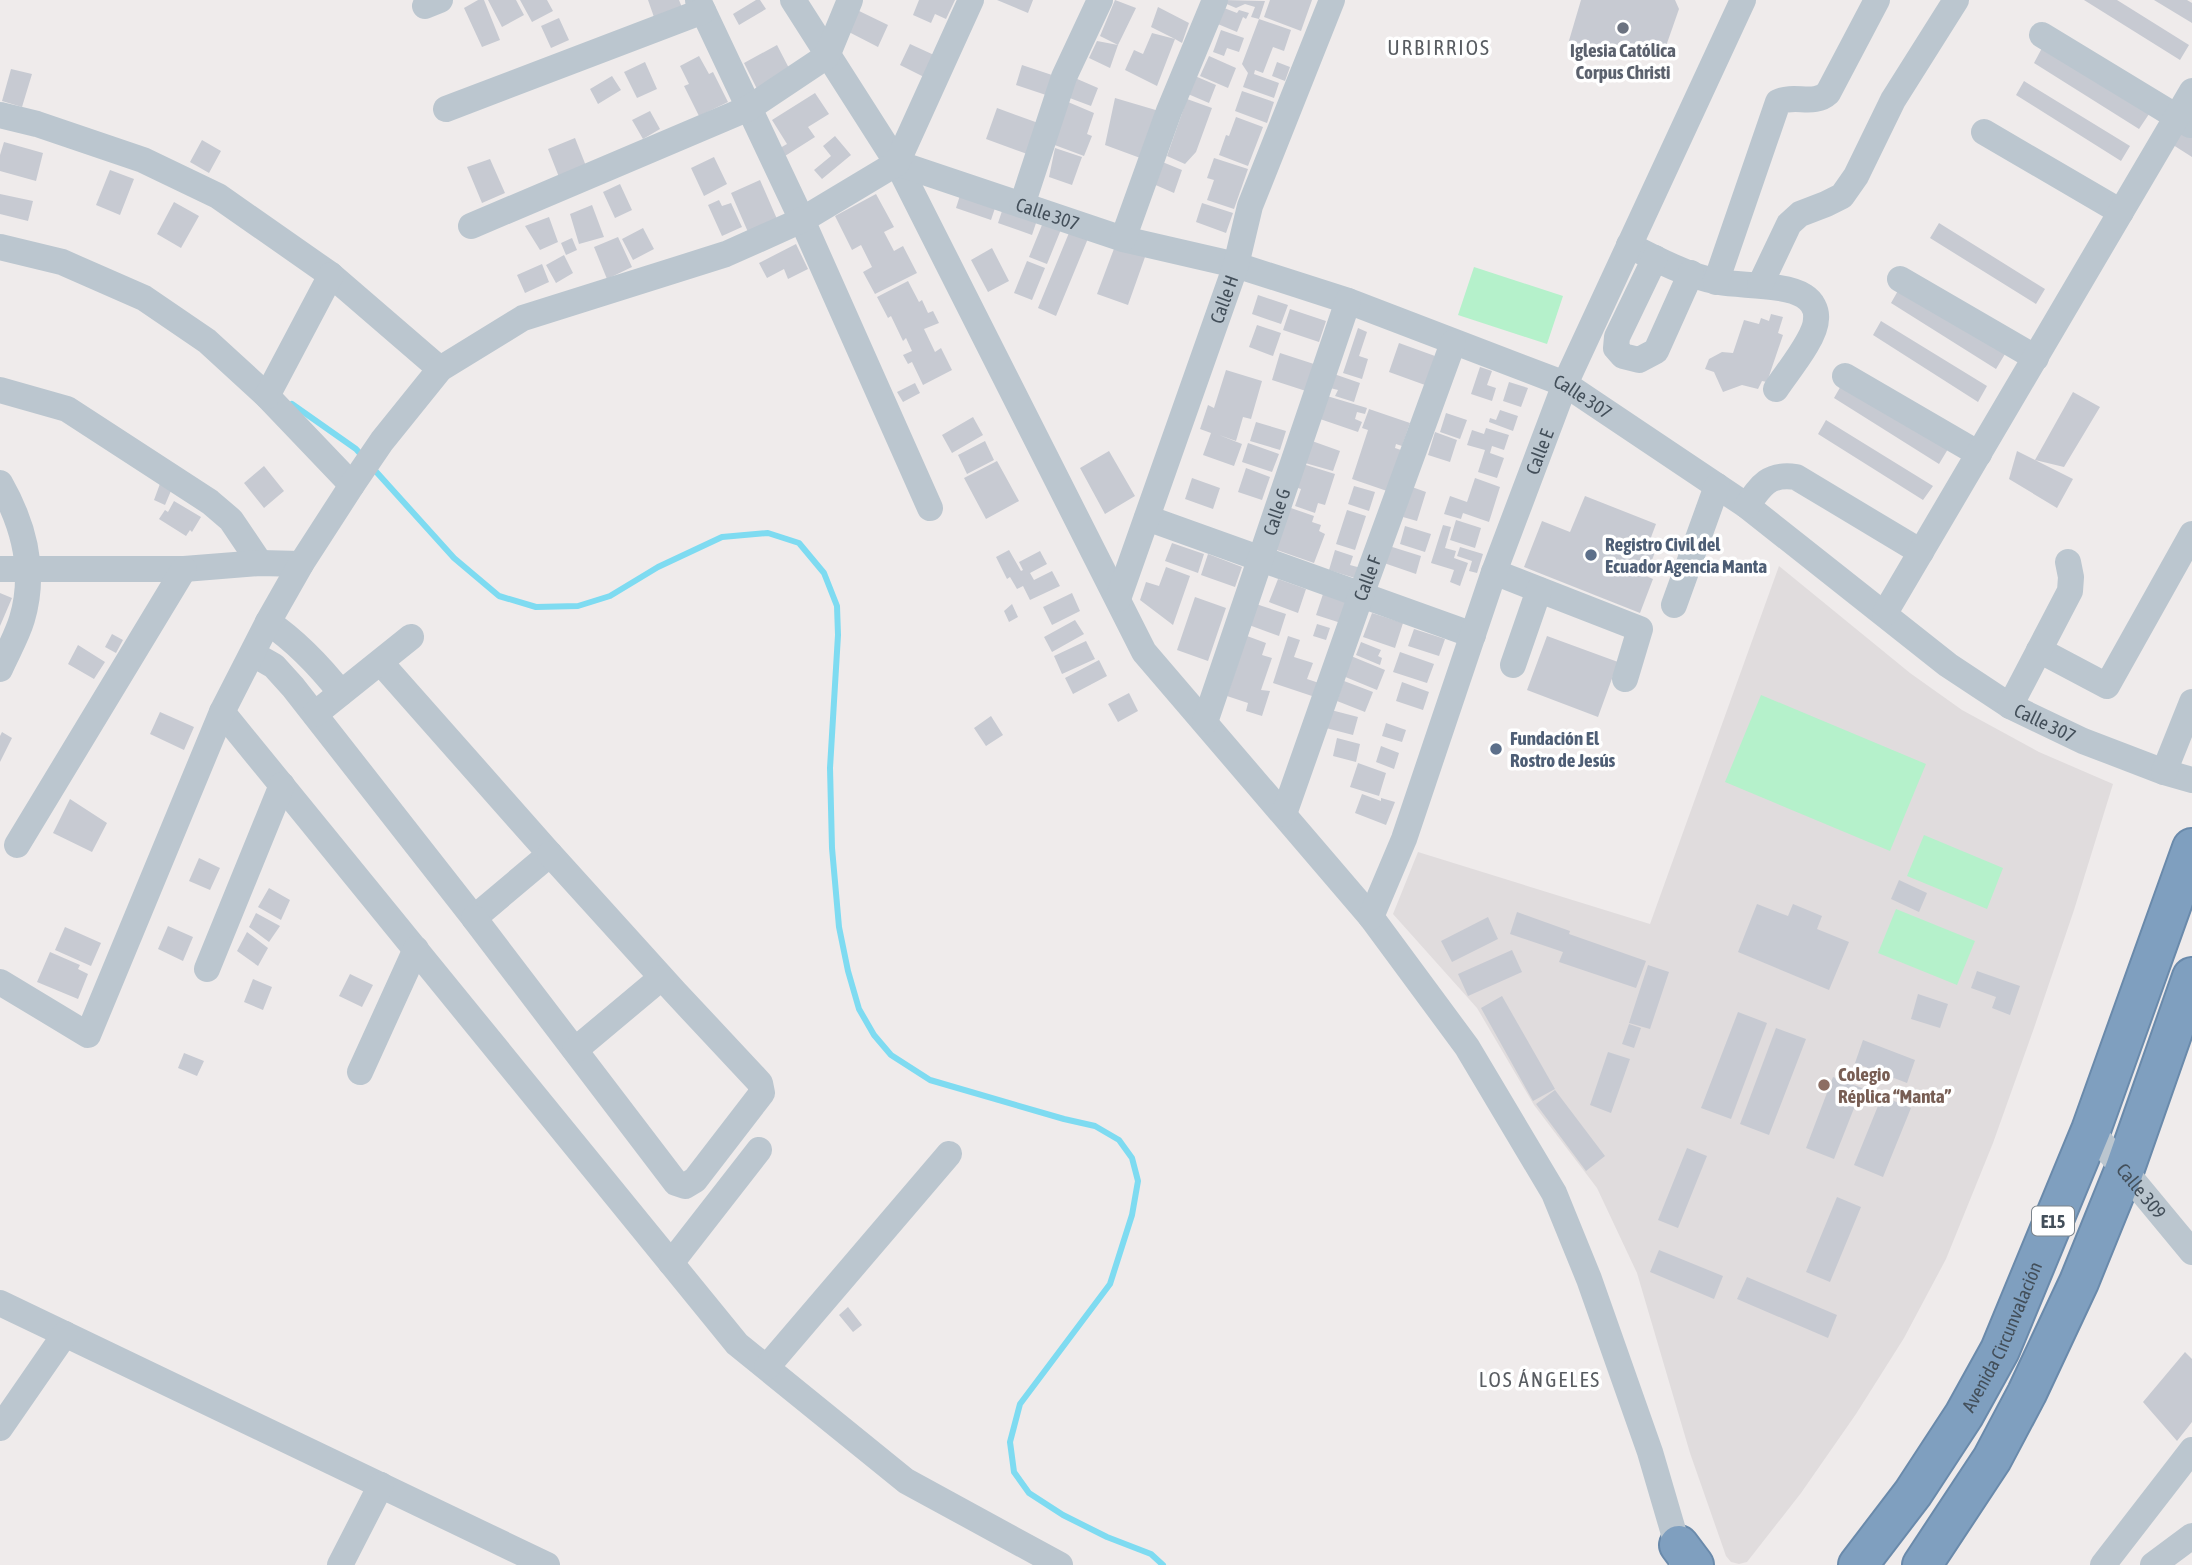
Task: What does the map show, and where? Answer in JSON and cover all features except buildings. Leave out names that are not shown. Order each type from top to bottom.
[{"type":"highway","name":"Avenida Circunvalación","points":[[1858,1559],[1913,1493],[1957,1426],[2000,1350],[2091,1130],[2192,848]]},
{"type":"highway","name":"E15","points":[[1927,1563],[1992,1459],[2027,1393],[2079,1282],[2124,1171],[2192,977]]},
{"type":"street","points":[[793,0],[897,163],[1144,652],[1371,917],[1467,1047],[1554,1193],[1589,1279],[1650,1452],[1683,1560]]},
{"type":"street","points":[[471,226],[749,108],[827,56],[849,0]]},
{"type":"street","points":[[0,982],[88,1035],[222,712],[268,622],[301,564],[352,485],[382,441],[440,369],[523,318],[726,254],[802,220],[897,163],[971,0]]},
{"type":"street","points":[[1022,205],[1064,78],[1100,0]]},
{"type":"street","points":[[1123,239],[1169,111],[1215,0]]},
{"type":"street","name":"Calle H","points":[[1118,599],[1236,265],[1250,206],[1332,0]]},
{"type":"street","name":"Calle E","points":[[1371,917],[1404,839],[1494,572],[1565,384],[1743,0]]},
{"type":"street","points":[[1655,258],[1617,337],[1616,348],[1623,356],[1639,360],[1656,351],[1703,277],[1779,102],[1786,99],[1815,100],[1828,93],[1877,0]]},
{"type":"street","points":[[1760,285],[1789,224],[1800,214],[1842,196],[1856,176],[1893,100],[1956,0]]},
{"type":"street","points":[[446,109],[701,5],[802,220],[930,508]]},
{"type":"street","points":[[2042,35],[2185,121]]},
{"type":"street","points":[[1885,613],[2121,212],[2185,121],[2192,91]]},
{"type":"street","points":[[0,115],[37,124],[143,160],[218,196],[331,275],[440,369]]},
{"type":"street","points":[[1984,132],[2121,212]]},
{"type":"street","name":"Calle 307","points":[[897,163],[1123,239],[1236,265],[1348,301],[1565,384],[1747,506],[1948,665],[2010,706],[2083,741],[2192,780]]},
{"type":"street","points":[[1629,245],[1703,277],[1760,285],[1802,295],[1813,304],[1817,317],[1814,330],[1776,389]]},
{"type":"street","points":[[0,247],[62,262],[144,298],[207,341],[267,396],[352,485]]},
{"type":"street","points":[[267,396],[331,275]]},
{"type":"street","points":[[1900,279],[2036,358]]},
{"type":"street","name":"Calle G","points":[[1205,722],[1348,301]]},
{"type":"street","name":"Calle F","points":[[1284,814],[1453,343]]},
{"type":"street","points":[[1845,376],[1979,454]]},
{"type":"street","points":[[0,390],[67,408],[210,502],[231,520],[260,563]]},
{"type":"street","points":[[1747,506],[1757,490],[1769,480],[1782,475],[1796,477],[1921,552]]},
{"type":"street","points":[[0,484],[15,509],[30,568],[22,619],[0,669]]},
{"type":"street","points":[[1674,605],[1717,486]]},
{"type":"street","points":[[1147,518],[1473,635]]},
{"type":"street","points":[[2039,650],[2107,686],[2192,534]]},
{"type":"street","points":[[2010,706],[2070,591],[2068,562]]},
{"type":"street","points":[[0,569],[184,569],[260,563],[301,564]]},
{"type":"street","points":[[17,845],[184,569]]},
{"type":"street","points":[[1494,572],[1640,629],[1625,679]]},
{"type":"street","points":[[1513,665],[1539,590]]},
{"type":"street","points":[[268,622],[292,639],[318,664],[341,693]]},
{"type":"street","points":[[315,714],[411,637]]},
{"type":"street","points":[[253,653],[274,666],[315,714],[676,1183],[685,1186],[695,1180],[762,1093],[761,1083],[662,978],[381,663]]},
{"type":"street","points":[[2164,772],[2192,702]]},
{"type":"street","points":[[222,712],[737,1344],[906,1481],[1060,1565]]},
{"type":"street","points":[[206,969],[282,785]]},
{"type":"street","points":[[474,918],[550,853]]},
{"type":"street","points":[[360,1072],[416,949]]},
{"type":"street","points":[[575,1050],[662,978]]},
{"type":"street","name":"Calle 309","points":[[2091,1130],[2192,1252]]},
{"type":"street","points":[[671,1263],[759,1150]]},
{"type":"street","points":[[767,1367],[949,1154]]},
{"type":"street","points":[[0,1303],[381,1485],[518,1559],[547,1565]]},
{"type":"street","points":[[0,1428],[65,1334]]},
{"type":"street","points":[[2103,1565],[2192,1450]]},
{"type":"street","points":[[340,1565],[381,1485]]},
{"type":"street","points":[[2153,1565],[2192,1536]]},
{"type":"shaded area","name":"Colegio Réplica “Manta”","points":[[1779,566],[1910,673],[1962,710],[2039,752],[2113,784],[2034,1028],[1993,1143],[1946,1259],[1904,1338],[1856,1414],[1801,1493],[1747,1562],[1739,1564],[1731,1562],[1726,1556],[1690,1453],[1637,1273],[1597,1188],[1534,1105],[1477,1008],[1393,914],[1418,852],[1650,924]]},
{"type":"green space","points":[[1474,267],[1563,296],[1547,344],[1458,315]]},
{"type":"green space","points":[[1761,695],[1926,764],[1890,851],[1725,782]]},
{"type":"green space","points":[[1924,835],[2003,868],[1987,909],[1907,876]]},
{"type":"green space","points":[[1896,909],[1975,941],[1957,985],[1878,953]]},
{"type":"waterway","points":[[292,404],[356,449],[364,458]]},
{"type":"waterway","points":[[371,466],[454,558],[499,596],[536,607],[578,606],[610,596],[658,567],[722,537],[768,533],[799,543],[824,573],[837,606],[838,635],[830,768],[832,848],[839,927],[859,1009],[874,1035],[891,1055],[930,1080],[1095,1126],[1119,1140],[1132,1158],[1138,1181],[1132,1215],[1110,1284],[1020,1404],[1010,1442],[1014,1472],[1029,1493],[1063,1515],[1107,1537],[1151,1554],[1163,1565]]},
{"type":"place","name":"Iglesia Católica Corpus Christi","points":[[1623,28]]},
{"type":"place","name":"Registro Civil del Ecuador Agencia Manta","points":[[1591,555]]},
{"type":"place","name":"Fundación El Rostro de Jesús","points":[[1496,749]]},
{"type":"place","name":"Colegio Réplica “Manta”","points":[[1824,1085]]},
{"type":"district","name":"URBIRRIOS","points":[[1439,47]]},
{"type":"district","name":"LOS ÁNGELES","points":[[1540,1379]]}]
